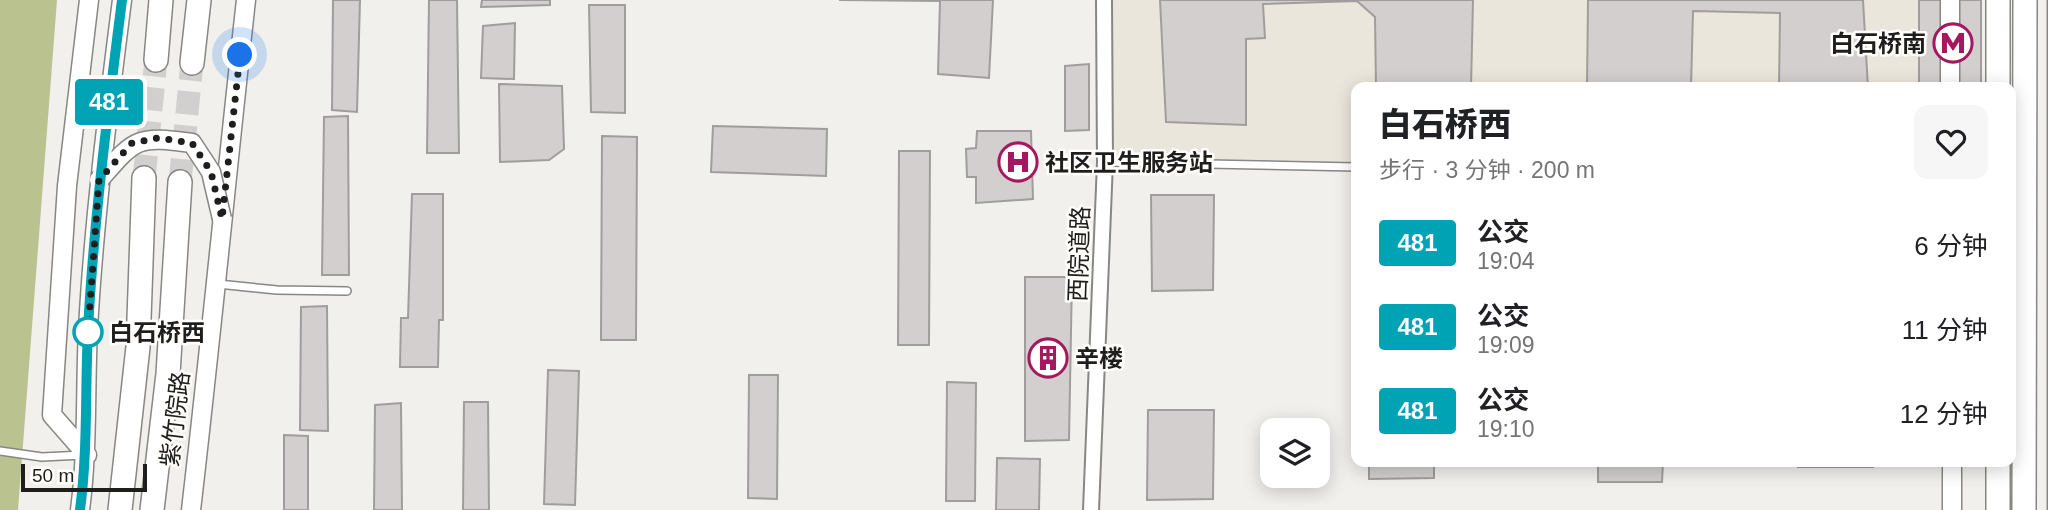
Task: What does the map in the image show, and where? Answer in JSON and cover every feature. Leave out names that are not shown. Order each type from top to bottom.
[{"type":"main road","points":[[156,60],[161,0]]},
{"type":"main road","points":[[192,63],[199,0]]},
{"type":"main road","points":[[1998,0],[1998,82]]},
{"type":"main road","points":[[2024,510],[2025,0]]},
{"type":"main road","name":"紫竹院路","points":[[120,510],[138,346],[144,178]]},
{"type":"main road","name":"紫竹院路","points":[[152,510],[168,374],[180,182]]},
{"type":"main road","points":[[1998,467],[1998,510]]},
{"type":"street","points":[[87,455],[52,415],[67,186],[89,0]]},
{"type":"street","points":[[80,510],[87,455],[88,332],[99,180],[122,0]]},
{"type":"street","name":"紫竹院路","points":[[191,510],[218,284],[222,219],[246,0]]},
{"type":"street","name":"西院道路","points":[[1091,510],[1105,162],[1104,0]]},
{"type":"street","points":[[1950,0],[1950,82]]},
{"type":"street","points":[[2057,0],[2057,510]]},
{"type":"street","points":[[99,180],[132,143],[158,138],[192,143],[211,172],[222,219]]},
{"type":"street","points":[[1952,467],[1952,510]]},
{"type":"lane","points":[[1105,162],[1351,167]]},
{"type":"lane","points":[[218,284],[277,290],[347,291]]},
{"type":"lane","points":[[0,450],[42,457],[87,455]]},
{"type":"shaded area","points":[[1105,0],[1939,0],[1939,82],[1351,82],[1351,167],[1105,162]]},
{"type":"green space","points":[[0,0],[57,0],[18,510],[0,510]]},
{"type":"building","points":[[333,0],[360,0],[357,112],[332,110]]},
{"type":"building","points":[[429,0],[457,0],[459,153],[427,153]]},
{"type":"building","points":[[482,0],[550,0],[550,5],[481,7]]},
{"type":"building","points":[[839,0],[993,0],[989,78],[938,74],[940,1]]},
{"type":"building","points":[[1160,0],[1473,0],[1471,82],[1376,82],[1375,17],[1357,1],[1263,4],[1265,38],[1246,39],[1246,125],[1166,122]]},
{"type":"building","points":[[1588,0],[1863,0],[1868,82],[1779,82],[1780,13],[1693,11],[1691,82],[1587,82]]},
{"type":"building","points":[[1919,0],[1981,0],[1981,82],[1919,82]]},
{"type":"building","points":[[589,5],[625,5],[625,113],[591,112]]},
{"type":"building","points":[[515,23],[514,79],[481,78],[483,26]]},
{"type":"building","points":[[1089,64],[1089,130],[1065,131],[1065,66]]},
{"type":"building","points":[[499,84],[562,86],[564,149],[549,160],[500,162]]},
{"type":"building","points":[[348,116],[349,275],[322,275],[324,117]]},
{"type":"building","points":[[713,126],[827,129],[826,176],[711,172]]},
{"type":"building","points":[[977,131],[1031,131],[1033,199],[976,203],[976,177],[967,177],[966,149],[976,148]]},
{"type":"building","points":[[602,136],[637,137],[636,340],[601,340]]},
{"type":"building","points":[[899,151],[930,151],[929,345],[898,345]]},
{"type":"building","points":[[412,194],[443,194],[443,320],[439,320],[438,367],[400,367],[401,318],[408,318]]},
{"type":"building","points":[[1151,195],[1214,195],[1213,290],[1152,291]]},
{"type":"building","name":"辛楼","points":[[1025,277],[1072,277],[1069,440],[1025,441]]},
{"type":"building","points":[[327,306],[328,431],[300,430],[301,307]]},
{"type":"building","points":[[548,370],[579,371],[575,505],[544,504]]},
{"type":"building","points":[[749,375],[778,375],[777,499],[748,498]]},
{"type":"building","points":[[947,382],[976,383],[975,501],[946,501]]},
{"type":"building","points":[[464,402],[488,402],[489,510],[463,510]]},
{"type":"building","points":[[401,403],[402,510],[374,510],[375,405]]},
{"type":"building","points":[[1148,410],[1214,410],[1213,499],[1147,500]]},
{"type":"building","points":[[284,435],[308,436],[308,510],[284,510]]},
{"type":"building","points":[[997,458],[1040,459],[1039,510],[996,510]]},
{"type":"building","points":[[1369,467],[1434,467],[1434,478],[1369,479]]},
{"type":"building","points":[[1598,467],[1663,467],[1662,482],[1598,482]]},
{"type":"tunnel","points":[[144,178],[156,60]]},
{"type":"tunnel","points":[[180,182],[192,63]]},
{"type":"bus line","name":"481","points":[[80,510],[87,455],[88,332],[99,180],[122,0]]},
{"type":"place","name":"白石桥南","points":[[1953,43]]},
{"type":"place","name":"社区卫生服务站","points":[[1018,162]]},
{"type":"place","name":"白石桥西","points":[[88,332]]},
{"type":"place","name":"辛楼","points":[[1048,358]]},
{"type":"route","points":[[88,332],[99,180],[132,143],[158,138],[192,143],[211,172],[222,219],[240,55]]}]
